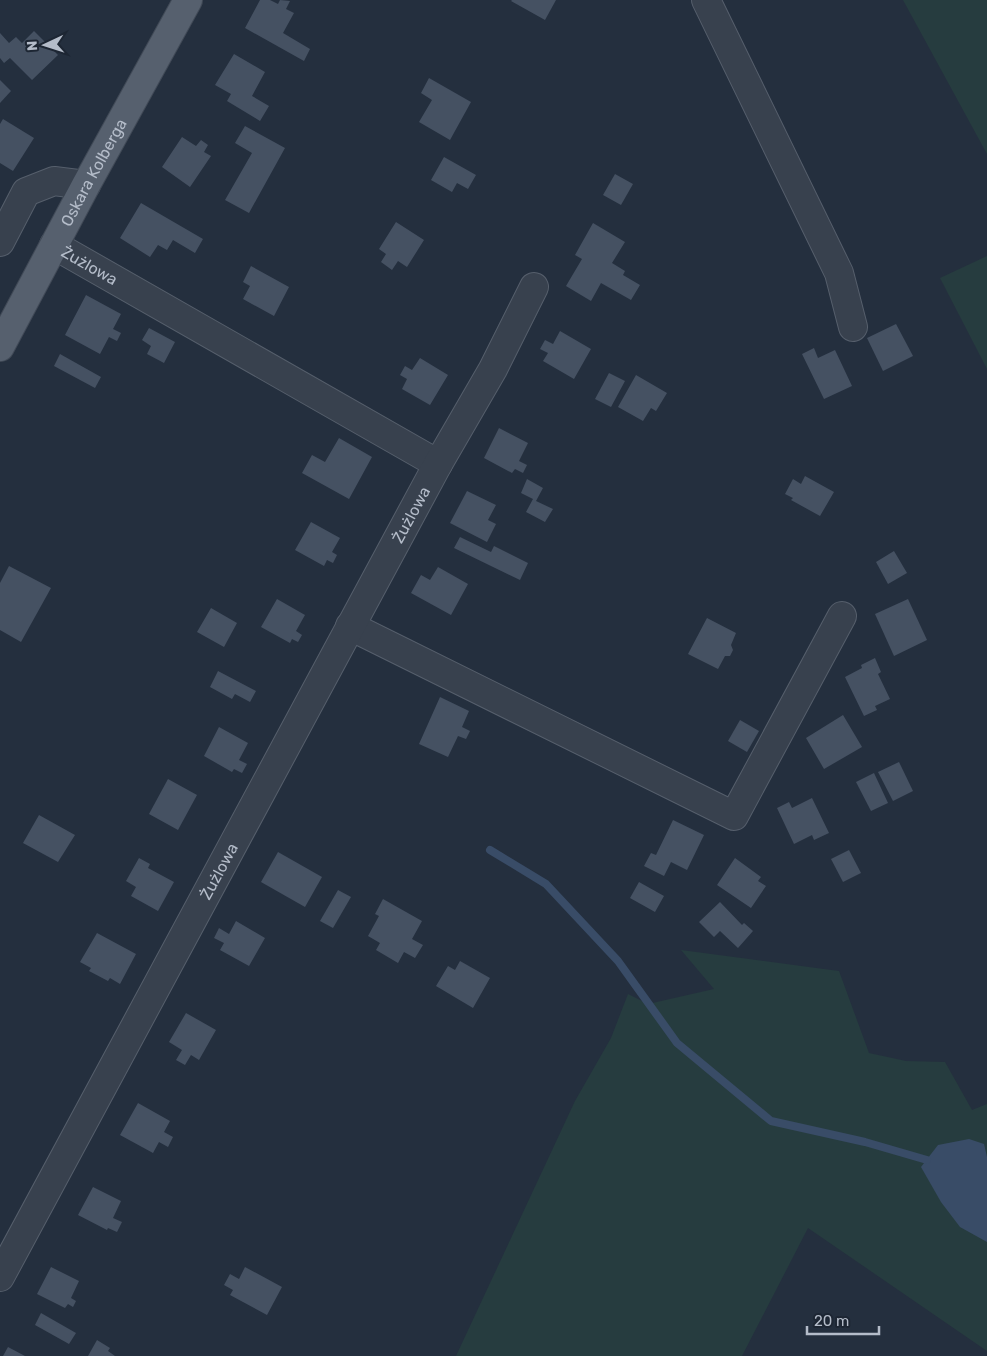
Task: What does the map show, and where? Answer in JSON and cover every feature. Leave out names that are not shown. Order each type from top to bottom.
[{"type":"main road","name":"Oskara Kolberga","points":[[0,347],[86,185],[188,0]]},
{"type":"street","points":[[706,0],[840,273],[853,327]]},
{"type":"street","points":[[0,242],[26,192],[54,181],[86,185]]},
{"type":"street","name":"Żużlowa","points":[[54,245],[438,464]]},
{"type":"street","name":"Żużlowa","points":[[0,1277],[350,626],[438,464],[493,369],[534,287]]},
{"type":"street","points":[[350,626],[734,816],[842,616]]},
{"type":"green space","points":[[903,0],[987,0],[987,154]]},
{"type":"green space","points":[[987,256],[987,369],[940,278]]},
{"type":"green space","points":[[681,950],[839,971],[869,1053],[906,1061],[945,1062],[972,1110],[987,1104],[987,1351],[808,1228],[742,1356],[456,1356],[575,1101],[611,1038],[628,994],[648,1004],[714,989]]},
{"type":"water","points":[[969,1139],[984,1144],[987,1157],[987,1242],[960,1227],[941,1202],[921,1167],[938,1145]]},
{"type":"building","points":[[260,0],[270,0],[278,4],[280,0],[290,1],[286,9],[294,13],[283,33],[310,49],[304,61],[245,28]]},
{"type":"building","points":[[512,0],[556,0],[545,20]]},
{"type":"building","points":[[34,31],[58,55],[32,80],[10,58],[4,63],[0,58],[0,33],[9,43],[16,37],[22,43]]},
{"type":"building","points":[[234,54],[265,72],[252,96],[269,106],[260,121],[227,101],[231,94],[215,85]]},
{"type":"building","points":[[429,78],[471,102],[450,140],[419,122],[432,100],[421,93]]},
{"type":"building","points":[[0,80],[11,91],[0,103]]},
{"type":"building","points":[[3,119],[34,138],[13,171],[0,163],[0,124]]},
{"type":"building","points":[[245,126],[285,148],[249,213],[225,200],[252,153],[235,143]]},
{"type":"building","points":[[182,137],[196,146],[201,140],[208,145],[204,152],[211,156],[190,187],[162,167]]},
{"type":"building","points":[[444,157],[476,175],[468,189],[457,183],[452,192],[431,180]]},
{"type":"building","points":[[615,174],[633,184],[621,205],[603,195]]},
{"type":"building","points":[[141,203],[203,239],[195,253],[173,240],[167,250],[158,245],[150,257],[120,238]]},
{"type":"building","points":[[396,222],[424,240],[407,267],[398,261],[392,270],[381,262],[386,254],[379,249]]},
{"type":"building","points":[[593,223],[625,242],[612,263],[625,271],[623,275],[640,285],[631,300],[601,283],[591,301],[566,286],[582,259],[575,255]]},
{"type":"building","points":[[251,266],[289,287],[274,316],[243,299],[250,286],[243,282]]},
{"type":"building","points":[[86,295],[121,314],[113,329],[121,333],[117,341],[109,337],[100,354],[65,335]]},
{"type":"building","points":[[896,324],[913,356],[883,371],[867,338]]},
{"type":"building","points":[[149,328],[175,342],[164,363],[147,354],[151,346],[142,340]]},
{"type":"building","points":[[560,331],[591,349],[574,379],[543,361],[548,353],[540,349],[545,340],[553,344]]},
{"type":"building","points":[[814,348],[818,358],[835,350],[852,386],[824,399],[802,354]]},
{"type":"building","points":[[60,354],[101,377],[95,388],[54,366]]},
{"type":"building","points":[[420,358],[448,375],[430,405],[402,389],[407,379],[400,375],[405,366],[412,370]]},
{"type":"building","points":[[609,373],[625,381],[611,407],[595,399]]},
{"type":"building","points":[[636,375],[667,393],[656,411],[651,408],[643,421],[618,407]]},
{"type":"building","points":[[499,428],[528,443],[519,461],[527,465],[523,473],[515,469],[512,473],[484,458]]},
{"type":"building","points":[[339,438],[372,457],[349,499],[302,473],[312,455],[325,462]]},
{"type":"building","points":[[805,476],[834,492],[820,516],[791,500],[793,498],[785,494],[793,479],[801,484]]},
{"type":"building","points":[[527,479],[543,488],[536,501],[553,509],[545,522],[526,512],[533,499],[521,493]]},
{"type":"building","points":[[467,491],[496,505],[488,520],[496,524],[487,542],[450,523]]},
{"type":"building","points":[[311,522],[340,538],[332,552],[337,555],[333,563],[327,560],[324,566],[295,550]]},
{"type":"building","points":[[460,537],[491,552],[494,546],[528,563],[520,580],[454,548]]},
{"type":"building","points":[[894,551],[907,573],[888,584],[876,562]]},
{"type":"building","points":[[9,566],[51,588],[21,642],[0,630],[0,583]]},
{"type":"building","points":[[438,567],[468,584],[451,615],[411,593],[421,575],[430,580]]},
{"type":"building","points":[[277,599],[305,615],[296,631],[302,635],[298,642],[292,639],[290,643],[261,627]]},
{"type":"building","points":[[908,599],[927,640],[894,656],[875,614]]},
{"type":"building","points":[[211,608],[237,623],[224,647],[197,632]]},
{"type":"building","points":[[707,618],[736,633],[731,645],[733,650],[730,656],[725,656],[718,669],[688,654]]},
{"type":"building","points":[[875,658],[881,672],[878,674],[890,699],[875,706],[877,710],[864,716],[845,677],[862,668],[861,665]]},
{"type":"building","points":[[218,671],[256,691],[250,702],[235,694],[232,699],[210,687]]},
{"type":"building","points":[[440,697],[469,711],[462,727],[470,731],[466,739],[458,736],[448,757],[419,744]]},
{"type":"building","points":[[843,715],[862,747],[824,769],[806,738]]},
{"type":"building","points":[[740,720],[759,731],[747,752],[728,741]]},
{"type":"building","points":[[219,727],[248,743],[239,760],[247,764],[242,773],[234,769],[232,772],[204,756]]},
{"type":"building","points":[[899,762],[913,791],[893,801],[878,772]]},
{"type":"building","points":[[874,773],[888,803],[871,811],[856,782]]},
{"type":"building","points":[[168,779],[197,795],[178,830],[149,814]]},
{"type":"building","points":[[812,798],[829,833],[814,840],[812,835],[794,844],[777,808],[789,802],[792,808]]},
{"type":"building","points":[[39,815],[75,835],[58,862],[23,843]]},
{"type":"building","points":[[673,820],[704,835],[687,870],[671,862],[664,876],[644,866],[651,853],[656,855]]},
{"type":"building","points":[[849,850],[861,873],[843,882],[831,859]]},
{"type":"building","points":[[278,852],[322,877],[305,907],[261,882]]},
{"type":"building","points":[[139,858],[150,864],[148,868],[174,882],[158,911],[131,896],[136,887],[126,881]]},
{"type":"building","points":[[735,858],[761,877],[758,881],[766,886],[751,908],[717,885]]},
{"type":"building","points":[[639,882],[664,896],[655,912],[630,898]]},
{"type":"building","points":[[338,890],[351,897],[333,928],[320,921]]},
{"type":"building","points":[[383,899],[422,921],[412,939],[423,945],[415,958],[404,952],[398,963],[376,950],[380,943],[368,936],[379,916],[375,914]]},
{"type":"building","points":[[720,902],[742,925],[744,923],[753,931],[738,948],[720,931],[714,937],[699,922]]},
{"type":"building","points":[[236,921],[265,938],[249,966],[220,950],[224,943],[214,938],[219,928],[229,934]]},
{"type":"building","points":[[97,933],[136,954],[120,984],[110,978],[108,981],[89,971],[91,968],[80,962]]},
{"type":"building","points":[[460,961],[490,978],[473,1008],[436,986],[448,966],[455,970]]},
{"type":"building","points":[[186,1013],[216,1030],[199,1060],[191,1055],[185,1065],[176,1060],[182,1050],[169,1042]]},
{"type":"building","points":[[138,1103],[170,1121],[164,1132],[173,1137],[168,1147],[159,1142],[153,1153],[120,1135]]},
{"type":"building","points":[[93,1187],[121,1201],[113,1218],[122,1222],[117,1232],[108,1228],[107,1230],[78,1215]]},
{"type":"building","points":[[51,1267],[79,1281],[71,1298],[76,1301],[73,1307],[68,1304],[65,1308],[37,1294]]},
{"type":"building","points":[[245,1267],[282,1287],[267,1315],[230,1295],[233,1290],[224,1285],[230,1274],[239,1279]]},
{"type":"building","points":[[41,1313],[76,1333],[69,1344],[35,1325]]},
{"type":"building","points":[[97,1340],[110,1348],[108,1351],[115,1356],[88,1356]]},
{"type":"building","points":[[8,1347],[25,1356],[3,1356]]},
{"type":"waterway","points":[[490,850],[546,884],[618,961],[677,1043],[771,1121],[865,1142],[927,1160]]}]
